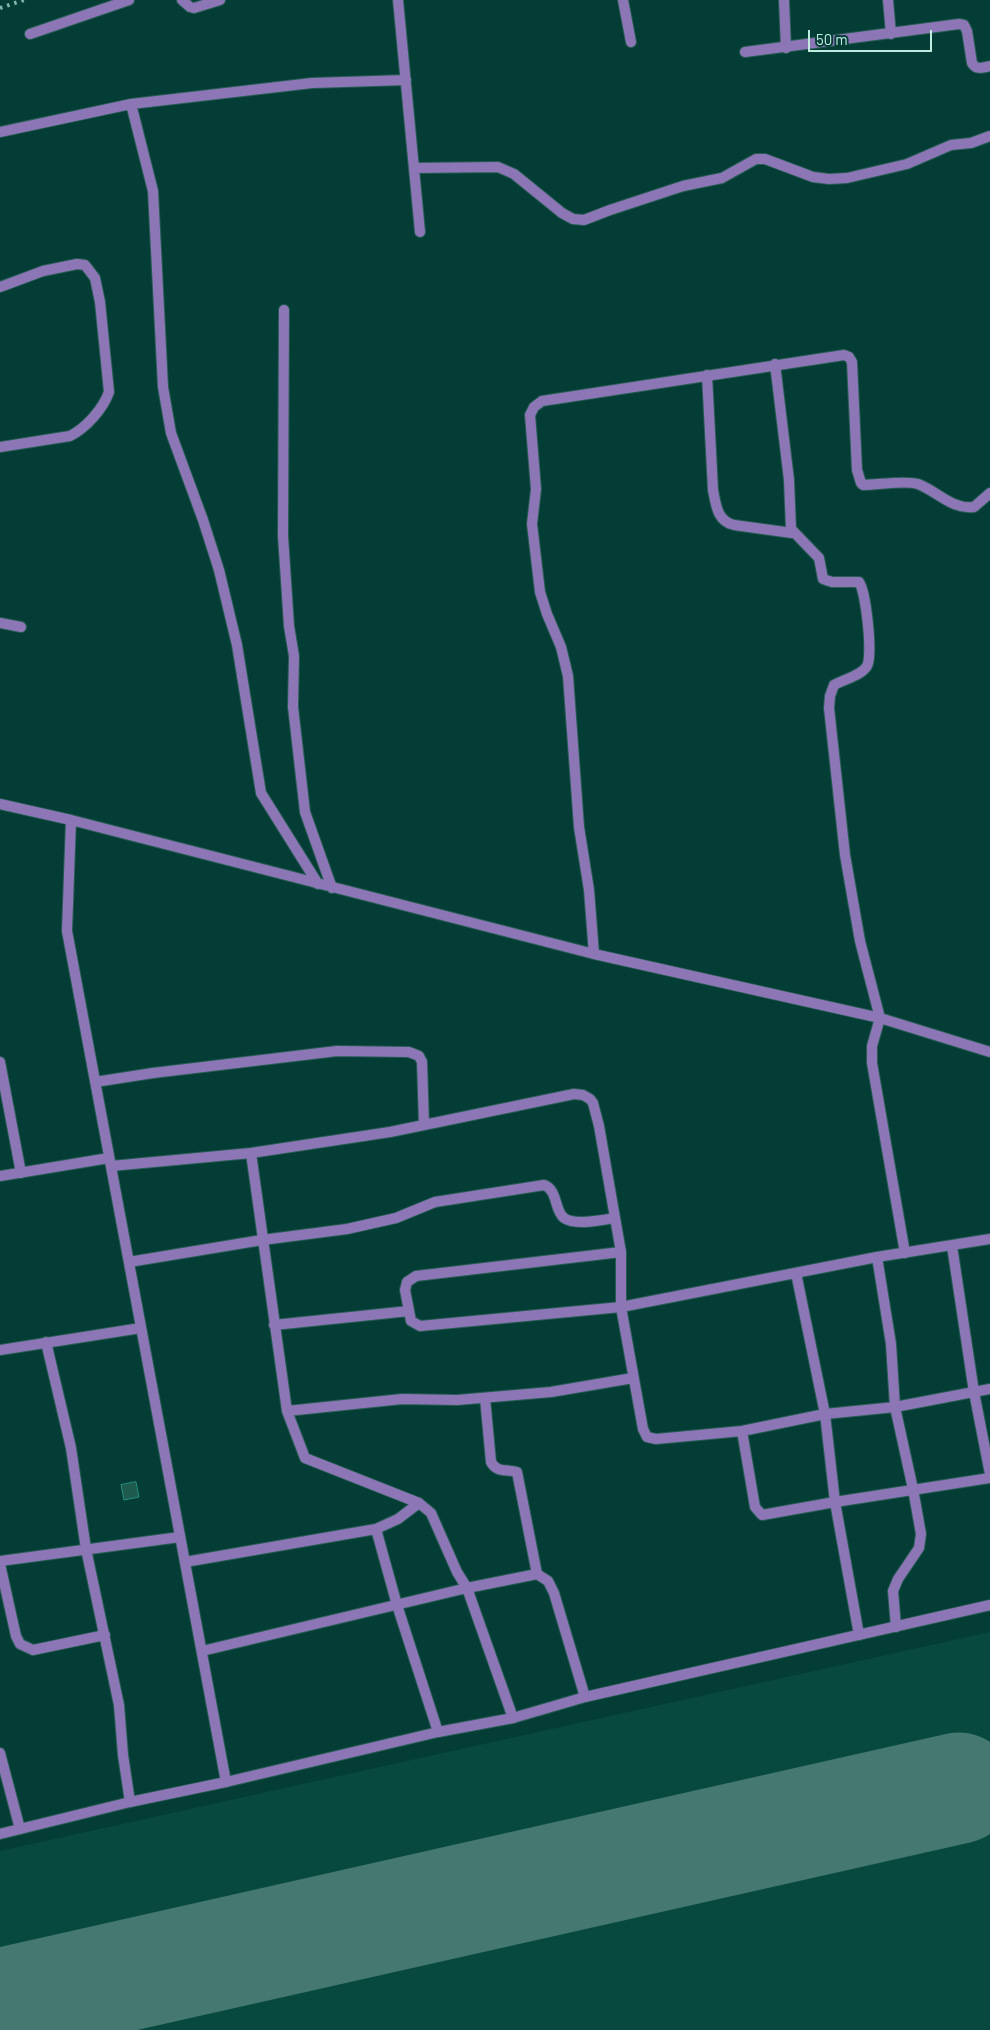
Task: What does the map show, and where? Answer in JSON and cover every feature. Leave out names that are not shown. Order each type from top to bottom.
[{"type":"street","points":[[30,34],[129,0]]},
{"type":"street","points":[[182,0],[194,8],[220,0]]},
{"type":"street","points":[[398,0],[420,232]]},
{"type":"street","points":[[622,0],[631,42]]},
{"type":"street","points":[[784,0],[786,48]]},
{"type":"street","points":[[888,0],[891,34]]},
{"type":"street","points":[[745,52],[959,24],[964,25],[967,31],[972,63],[978,68],[990,66]]},
{"type":"street","points":[[0,132],[131,104],[312,83],[406,80]]},
{"type":"street","points":[[131,104],[153,191],[164,387],[171,432],[204,520],[219,570],[237,645],[261,793],[318,884]]},
{"type":"street","points":[[414,168],[498,167],[506,169],[562,213],[573,219],[584,220],[683,186],[722,178],[756,159],[765,159],[813,178],[846,178],[907,164],[951,145],[971,143],[990,136]]},
{"type":"street","points":[[0,287],[43,271],[76,264],[85,266],[94,278],[100,302],[109,392],[106,402],[85,426],[70,436],[0,447]]},
{"type":"street","points":[[284,310],[283,536],[288,626],[294,656],[294,707],[305,812],[332,888]]},
{"type":"street","points":[[594,954],[589,890],[579,827],[568,676],[562,647],[547,614],[540,592],[532,524],[536,489],[531,411],[542,401],[844,355],[849,357],[852,362],[858,470],[859,480],[863,485],[917,484],[946,500],[970,508],[980,503],[990,493]]},
{"type":"street","points":[[775,364],[788,471],[792,532],[819,558],[824,579],[832,582],[858,582],[864,597],[867,616],[870,658],[867,666],[862,672],[834,685],[830,696],[829,708],[845,855],[860,941],[880,1018],[872,1046],[872,1063],[905,1253]]},
{"type":"street","points":[[706,375],[713,490],[716,509],[720,517],[726,523],[734,525],[792,532]]},
{"type":"street","points":[[0,623],[21,627]]},
{"type":"street","points":[[0,804],[71,820],[594,954],[880,1018],[990,1052]]},
{"type":"street","points":[[71,820],[67,931],[226,1782]]},
{"type":"street","points":[[95,1082],[337,1050],[410,1052],[419,1056],[422,1062],[424,1125]]},
{"type":"street","points":[[0,1062],[21,1173]]},
{"type":"street","points":[[0,1176],[110,1162],[251,1153],[390,1132],[574,1094],[583,1095],[593,1103],[599,1126],[621,1252],[621,1307],[643,1429],[649,1438],[656,1439],[742,1431],[825,1414],[895,1407],[990,1389]]},
{"type":"street","points":[[251,1153],[287,1411],[305,1458],[419,1503],[431,1513],[457,1572],[467,1588],[514,1718]]},
{"type":"street","points":[[129,1262],[262,1240],[347,1229],[396,1218],[435,1202],[544,1185],[552,1191],[559,1211],[564,1218],[571,1221],[586,1222],[615,1218]]},
{"type":"street","points":[[621,1252],[416,1276],[407,1282],[405,1286],[411,1321],[420,1326],[621,1307],[877,1257],[990,1239]]},
{"type":"street","points":[[952,1246],[974,1392],[990,1474]]},
{"type":"street","points":[[877,1257],[891,1344],[895,1407],[914,1490],[921,1534],[919,1548],[898,1579],[893,1591],[896,1627]]},
{"type":"street","points":[[796,1273],[825,1414],[836,1502],[859,1635]]},
{"type":"street","points":[[274,1325],[409,1311]]},
{"type":"street","points":[[0,1350],[141,1328]]},
{"type":"street","points":[[46,1342],[71,1448],[86,1549],[106,1635],[119,1705],[123,1755],[130,1802]]},
{"type":"street","points":[[287,1411],[402,1399],[457,1400],[551,1392],[633,1378]]},
{"type":"street","points":[[485,1398],[491,1462],[494,1468],[500,1471],[517,1472],[537,1574],[548,1582],[554,1593],[585,1697]]},
{"type":"street","points":[[742,1431],[755,1507],[759,1513],[766,1516],[836,1502],[990,1478]]},
{"type":"street","points":[[185,1562],[376,1529],[398,1519],[419,1503]]},
{"type":"street","points":[[376,1529],[396,1605],[438,1732]]},
{"type":"street","points":[[106,1635],[33,1650],[20,1644],[16,1636],[0,1563],[86,1549],[180,1537]]},
{"type":"street","points":[[202,1651],[467,1588],[537,1574]]},
{"type":"street","points":[[0,1834],[130,1802],[226,1782],[438,1732],[514,1718],[585,1697],[990,1605]]},
{"type":"street","points":[[0,1753],[20,1829]]},
{"type":"shaded area","points":[[990,1632],[990,2030],[0,2030],[0,1851]]},
{"type":"building","points":[[136,1482],[139,1497],[124,1500],[121,1485]]},
{"type":"runway","points":[[0,2004],[959,1788]]},
{"type":"railway","points":[[0,8],[24,0]]}]
